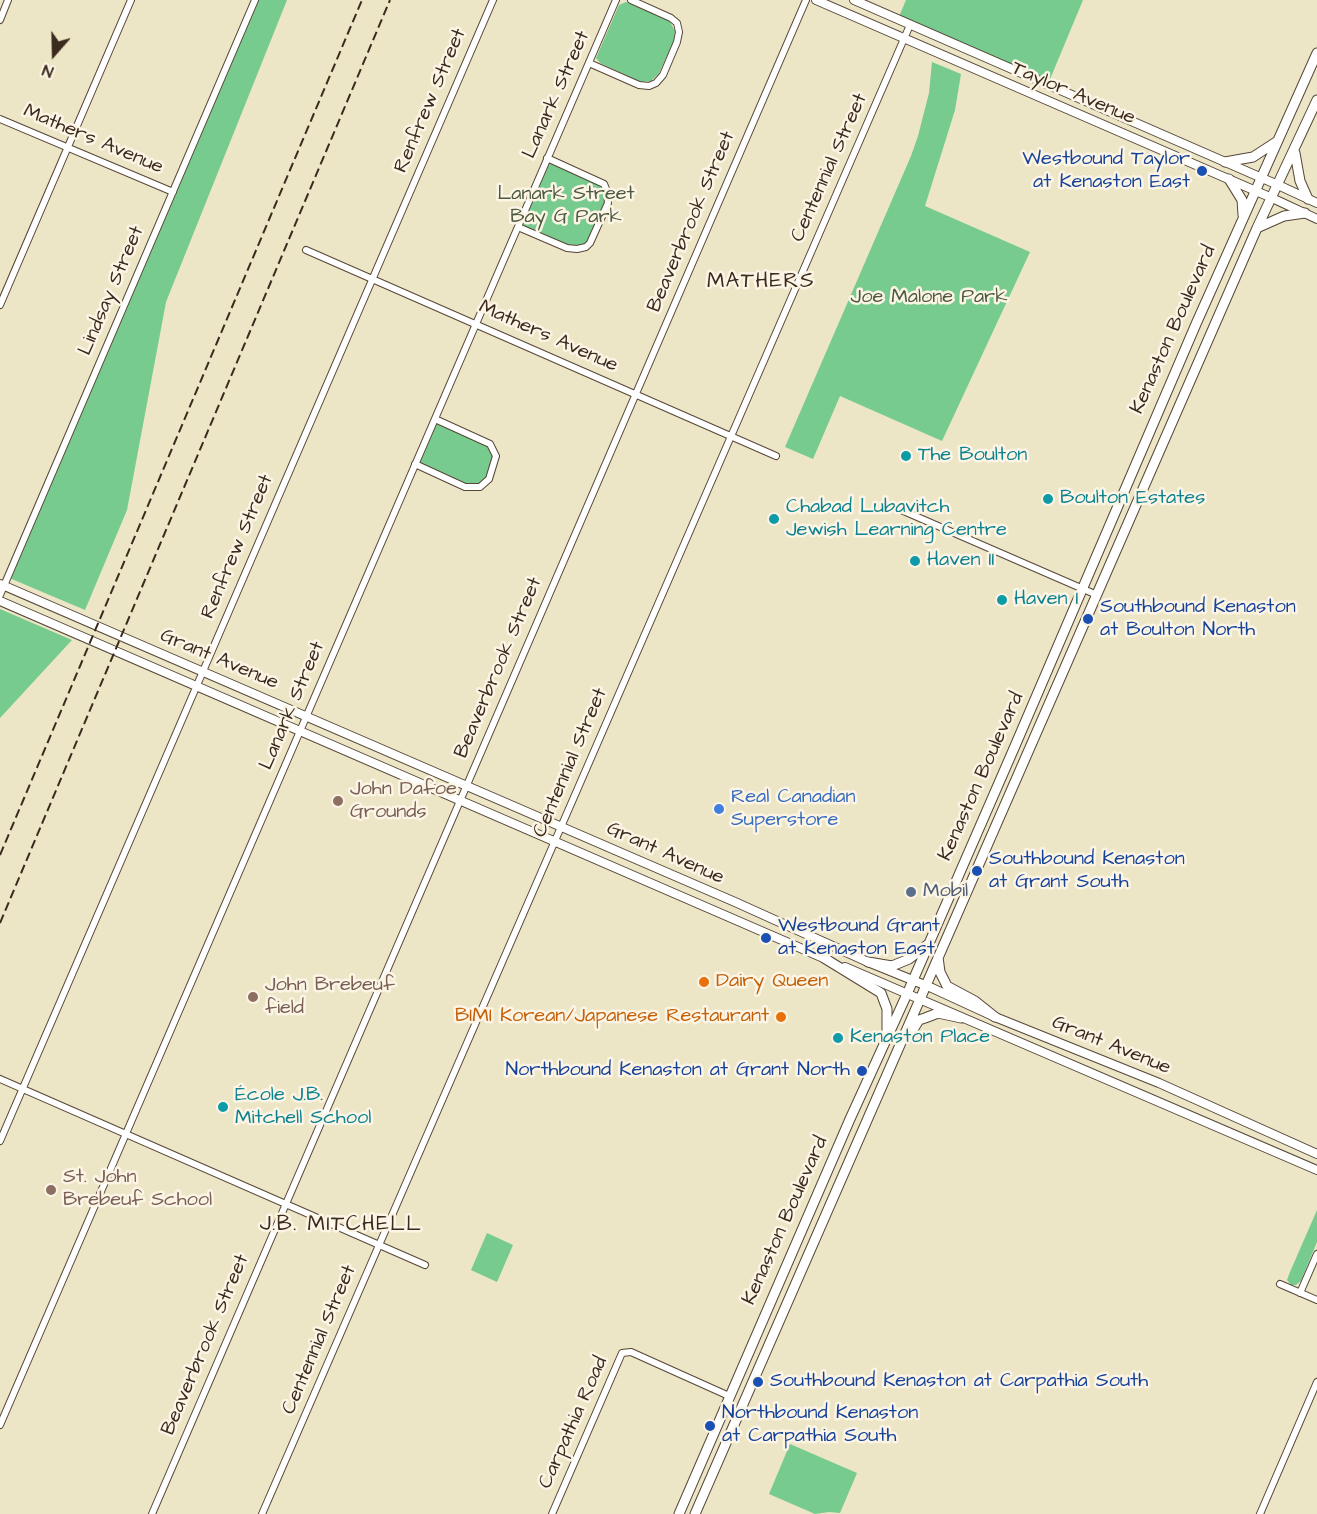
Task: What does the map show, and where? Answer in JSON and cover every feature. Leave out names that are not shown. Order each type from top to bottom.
[{"type":"main road","name":"Taylor Avenue","points":[[816,0],[1272,198]]},
{"type":"main road","name":"Taylor Avenue","points":[[854,0],[1278,185]]},
{"type":"main road","name":"Kenaston Boulevard","points":[[679,1514],[1242,220],[1317,53]]},
{"type":"main road","name":"Kenaston Boulevard","points":[[695,1514],[1257,228],[1317,100]]},
{"type":"main road","points":[[1225,162],[1253,157],[1278,141]]},
{"type":"main road","points":[[1295,151],[1300,181],[1313,201]]},
{"type":"main road","points":[[1228,179],[1242,200],[1242,220]]},
{"type":"main road","points":[[1257,228],[1284,216],[1305,213]]},
{"type":"main road","name":"Grant Avenue","points":[[2,584],[868,962],[926,985],[994,1017],[1159,1083],[1317,1154]]},
{"type":"main road","name":"Grant Avenue","points":[[0,600],[961,1018],[1317,1170]]},
{"type":"main road","points":[[868,962],[892,966],[909,959],[929,943]]},
{"type":"main road","points":[[938,955],[940,972],[947,986],[975,1001],[994,1017]]},
{"type":"main road","points":[[824,958],[880,993],[887,1009],[887,1038]]},
{"type":"main road","points":[[888,1070],[919,1020],[938,1013],[961,1018]]},
{"type":"street","points":[[0,20],[8,0]]},
{"type":"street","points":[[0,305],[131,0]]},
{"type":"street","name":"Lindsay Street","points":[[0,595],[2,584],[255,0]]},
{"type":"street","name":"Renfrew Street","points":[[0,1141],[493,0]]},
{"type":"street","name":"Lanark Street","points":[[0,1425],[616,0]]},
{"type":"street","points":[[590,63],[639,85],[649,86],[656,83],[663,75],[677,42],[678,23],[631,0]]},
{"type":"street","name":"Beaverbrook Street","points":[[152,1514],[806,0]]},
{"type":"street","name":"Centennial Street","points":[[262,1514],[910,25]]},
{"type":"street","name":"Mathers Avenue","points":[[0,119],[172,192]]},
{"type":"street","points":[[518,226],[567,248],[586,247],[608,203],[608,191],[604,184],[547,158]]},
{"type":"street","name":"Taylor Avenue","points":[[1278,185],[1313,201]]},
{"type":"street","name":"Taylor Avenue","points":[[1272,198],[1317,219]]},
{"type":"street","name":"Mathers Avenue","points":[[306,250],[776,456]]},
{"type":"street","points":[[415,464],[465,487],[480,487],[489,478],[496,456],[490,444],[435,419]]},
{"type":"street","points":[[892,506],[1097,595]]},
{"type":"street","points":[[0,1080],[425,1264]]},
{"type":"street","points":[[1300,1293],[1317,1254]]},
{"type":"street","points":[[1280,1284],[1317,1300]]},
{"type":"street","name":"Carpathia Road","points":[[552,1514],[622,1353],[631,1352],[729,1396]]},
{"type":"street","points":[[1260,1514],[1317,1382]]},
{"type":"green space","points":[[259,0],[287,0],[166,302],[127,510],[85,610],[7,577],[173,192]]},
{"type":"green space","points":[[906,0],[1083,0],[1048,84],[898,19]]},
{"type":"green space","points":[[626,2],[669,20],[675,31],[673,43],[659,73],[651,81],[641,82],[600,63],[596,58],[619,5]]},
{"type":"green space","name":"Joe Malone Park","points":[[932,62],[961,74],[955,110],[925,206],[1030,252],[942,441],[840,396],[813,459],[785,447],[911,156],[929,93]]},
{"type":"green space","name":"Lanark Street Bay G Park","points":[[547,158],[604,184],[609,196],[590,243],[577,249],[518,227]]},
{"type":"green space","points":[[435,419],[490,444],[496,456],[485,484],[470,488],[415,464]]},
{"type":"green space","points":[[0,609],[72,640],[0,718]]},
{"type":"green space","points":[[1317,1210],[1317,1242],[1301,1281],[1296,1285],[1291,1285],[1287,1280]]},
{"type":"green space","points":[[487,1233],[513,1245],[497,1282],[471,1270]]},
{"type":"green space","points":[[790,1444],[857,1473],[840,1513],[815,1514],[769,1494]]},
{"type":"railway","points":[[0,855],[362,0]]},
{"type":"railway","points":[[0,923],[390,0]]},
{"type":"place","name":"Westbound Taylor at Kenaston East","points":[[1202,171]]},
{"type":"place","name":"The Boulton","points":[[906,456]]},
{"type":"place","name":"Boulton Estates","points":[[1048,499]]},
{"type":"place","name":"Chabad Lubavitch Jewish Learning Centre","points":[[774,519]]},
{"type":"place","name":"Haven II","points":[[915,561]]},
{"type":"place","name":"Haven I","points":[[1002,600]]},
{"type":"place","name":"Southbound Kenaston at Boulton North","points":[[1088,619]]},
{"type":"place","name":"John Dafoe Grounds","points":[[338,801]]},
{"type":"place","name":"Real Canadian Superstore","points":[[719,809]]},
{"type":"place","name":"Southbound Kenaston at Grant South","points":[[977,871]]},
{"type":"place","name":"Mobil","points":[[911,892]]},
{"type":"place","name":"Westbound Grant at Kenaston East","points":[[766,938]]},
{"type":"place","name":"Dairy Queen","points":[[704,982]]},
{"type":"place","name":"John Brebeuf field","points":[[253,997]]},
{"type":"place","name":"BIMI Korean/Japanese Restaurant","points":[[781,1017]]},
{"type":"place","name":"Kenaston Place","points":[[838,1038]]},
{"type":"place","name":"Northbound Kenaston at Grant North","points":[[862,1071]]},
{"type":"place","name":"École J.B. Mitchell School","points":[[223,1107]]},
{"type":"place","name":"St. John Brebeuf School","points":[[51,1190]]},
{"type":"place","name":"Southbound Kenaston at Carpathia South","points":[[758,1382]]},
{"type":"place","name":"Northbound Kenaston at Carpathia South","points":[[710,1426]]},
{"type":"district","name":"MATHERS","points":[[761,283]]},
{"type":"district","name":"J.B. MITCHELL","points":[[341,1226]]}]
